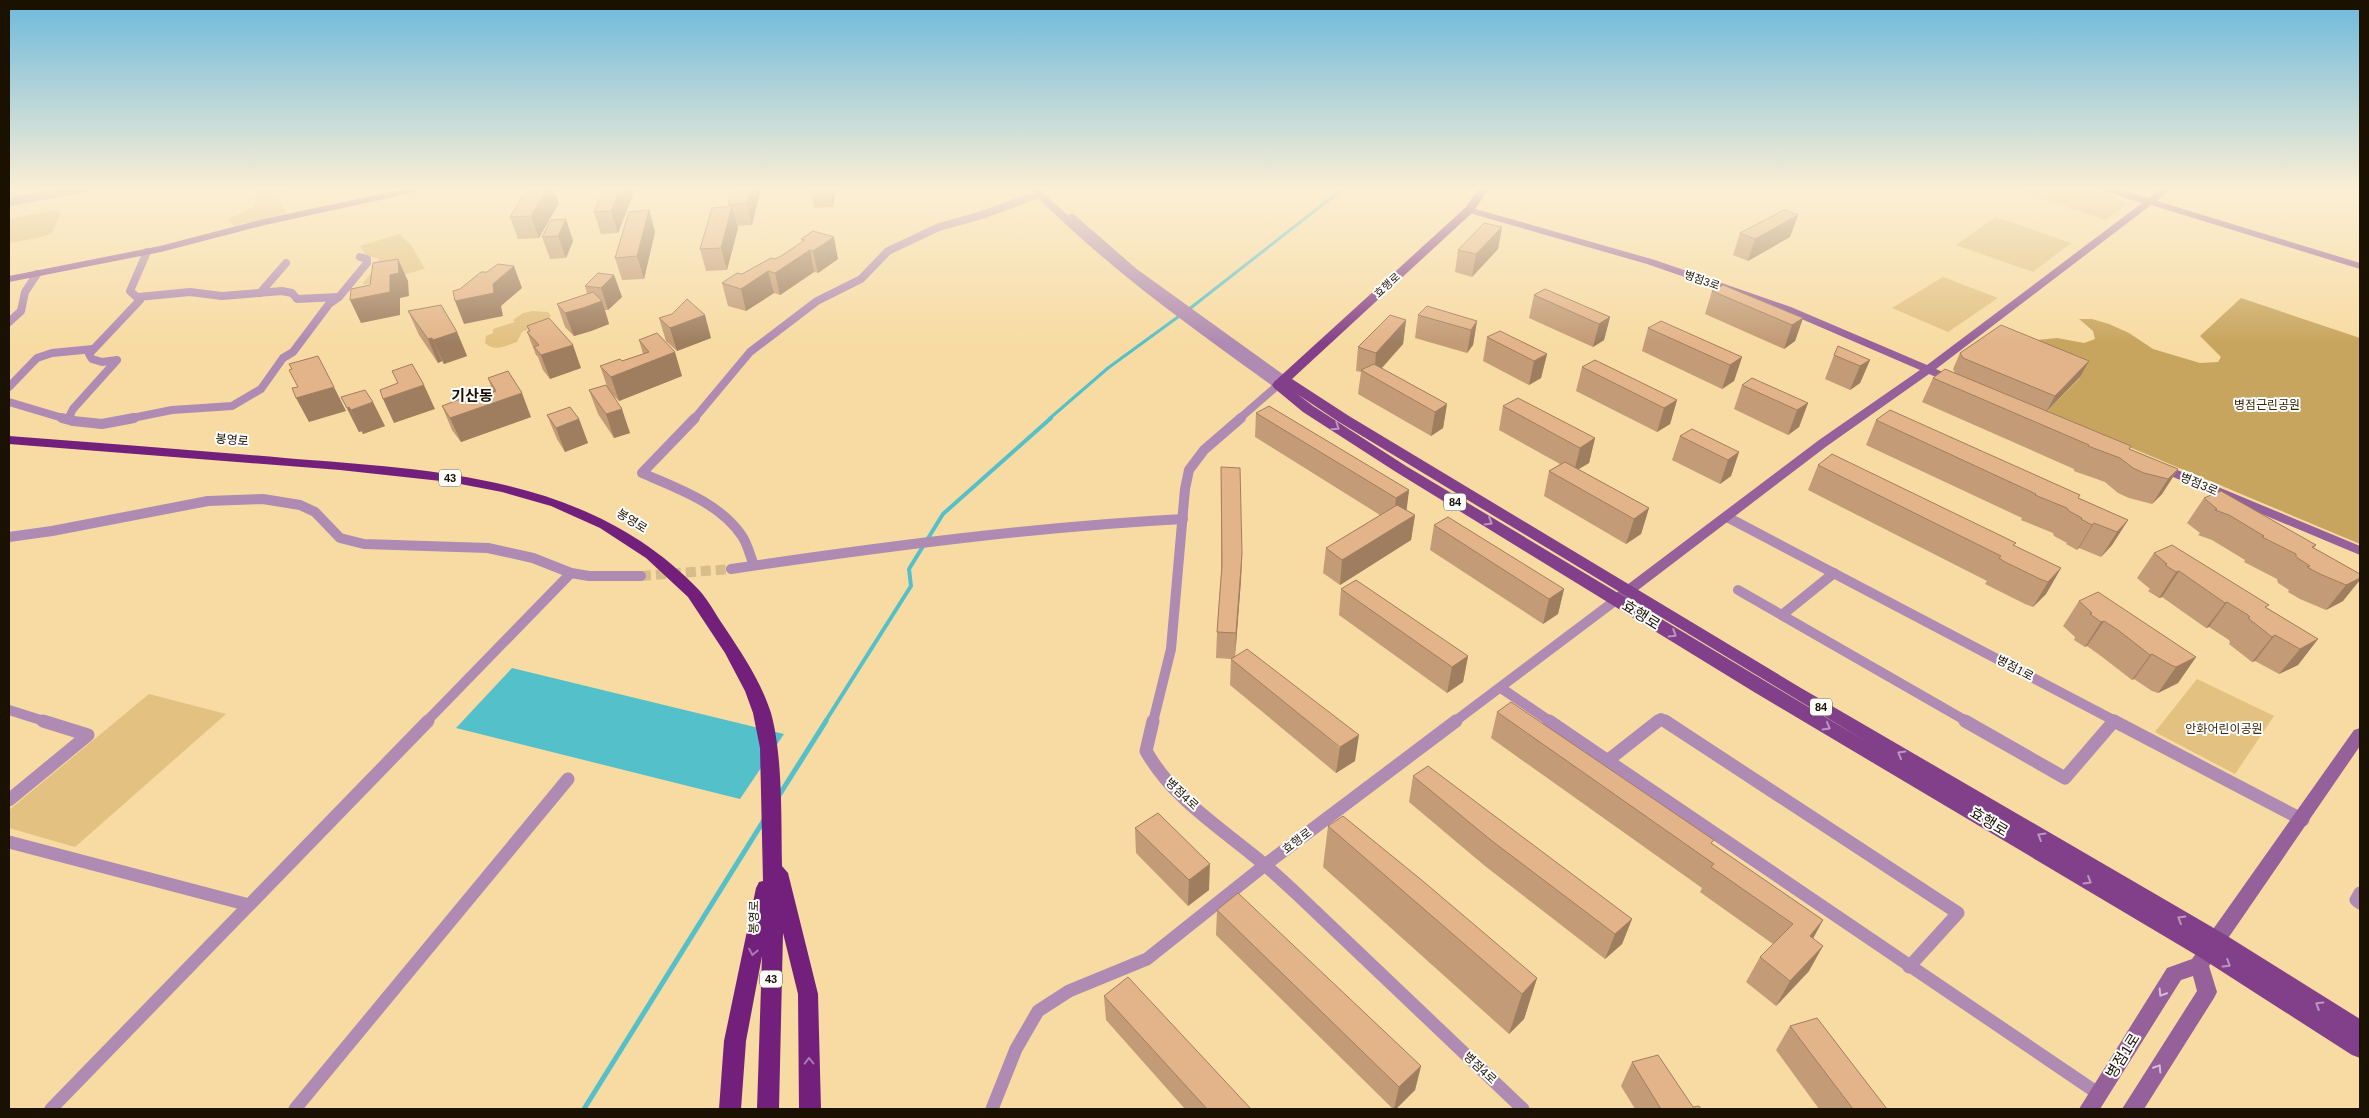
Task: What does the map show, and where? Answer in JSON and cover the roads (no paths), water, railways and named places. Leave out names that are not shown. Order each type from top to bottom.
[{"type":"highway","name":"봉영로","points":[[9,440],[430,475],[510,488],[569,506],[625,535],[659,560],[695,595],[738,660],[762,712],[768,741],[773,850],[768,1109]]},
{"type":"highway","points":[[730,1109],[734,1042],[773,850]]},
{"type":"highway","points":[[773,850],[808,994],[810,1109]]},
{"type":"main road","name":"효행로","points":[[1437,239],[1281,383],[1352,424],[1622,595],[1760,688],[2208,953],[2360,1048]]},
{"type":"main road","name":"효행로","points":[[2208,953],[2360,1031]]},
{"type":"street","points":[[9,279],[147,252],[199,239]]},
{"type":"street","points":[[754,565],[742,536],[729,522],[682,490],[642,473],[684,431],[750,352],[817,301],[861,279],[888,251],[912,239]]},
{"type":"street","points":[[1084,239],[1123,272],[1167,301],[1281,383]]},
{"type":"street","name":"병점3로","points":[[1571,239],[1651,262],[1787,308],[1964,385]]},
{"type":"street","points":[[1928,370],[2099,239]]},
{"type":"street","points":[[2273,239],[2360,266]]},
{"type":"street","points":[[147,252],[130,291],[138,297],[176,292],[195,292],[222,296],[282,291],[292,293],[297,299],[339,297]]},
{"type":"street","points":[[9,402],[72,422],[102,424],[172,410],[232,406],[261,389],[283,358],[293,352],[329,304],[339,297],[366,263],[367,260],[360,257]]},
{"type":"street","points":[[260,293],[286,263]]},
{"type":"street","points":[[9,322],[21,311],[24,292],[37,274]]},
{"type":"street","points":[[72,422],[68,417],[73,409],[117,360],[102,362],[92,359],[89,354],[140,300],[138,297]]},
{"type":"street","points":[[9,387],[37,358],[52,353],[93,348]]},
{"type":"street","name":"효행로","points":[[992,1109],[1016,1049],[1038,1011],[1069,991],[1147,959],[1265,865],[1823,443],[1928,370]]},
{"type":"street","name":"병점4로","points":[[1281,383],[1204,450],[1189,470],[1185,489],[1171,649],[1146,751],[1152,764],[1172,787],[1265,865],[1523,1109]]},
{"type":"street","name":"병점3로","points":[[2148,462],[2360,551]]},
{"type":"street","points":[[9,537],[52,531],[208,501],[263,499],[300,505],[316,512],[334,534],[349,541],[386,545],[488,548],[533,558],[571,573],[589,576],[641,576]]},
{"type":"street","name":"병점1로","points":[[1727,517],[2302,820]]},
{"type":"street","points":[[731,569],[903,545],[1183,518]]},
{"type":"street","points":[[51,1109],[571,573]]},
{"type":"street","points":[[1782,616],[1834,573]]},
{"type":"street","points":[[1738,590],[2065,778],[2114,721]]},
{"type":"street","points":[[1500,688],[1909,967],[2094,1102]]},
{"type":"street","points":[[9,710],[88,735],[9,800]]},
{"type":"street","points":[[1607,761],[1661,718],[1958,913],[1909,967]]},
{"type":"street","points":[[2132,1109],[2207,992],[2208,953],[2360,734]]},
{"type":"street","points":[[296,1109],[568,779]]},
{"type":"street","points":[[9,842],[249,905]]},
{"type":"street","points":[[2360,893],[2356,900],[2360,903]]},
{"type":"street","name":"병점1로","points":[[2094,1102],[2174,974],[2208,953]]},
{"type":"water","points":[[512,668],[784,734],[740,799],[456,728]]},
{"type":"waterway","points":[[1188,310],[1278,239]]},
{"type":"waterway","points":[[1049,419],[1108,368],[1182,314]]},
{"type":"waterway","points":[[825,722],[911,586],[909,569],[943,514],[1051,418]]},
{"type":"waterway","points":[[778,797],[826,721]]},
{"type":"waterway","points":[[584,1109],[764,820]]},
{"type":"tunnel","points":[[641,576],[731,569]]},
{"type":"district","name":"기산동","points":[[472,396]]},
{"type":"park label","name":"병점근린공원","points":[[2267,405]]},
{"type":"park label","name":"안화어린이공원","points":[[2224,729]]}]
